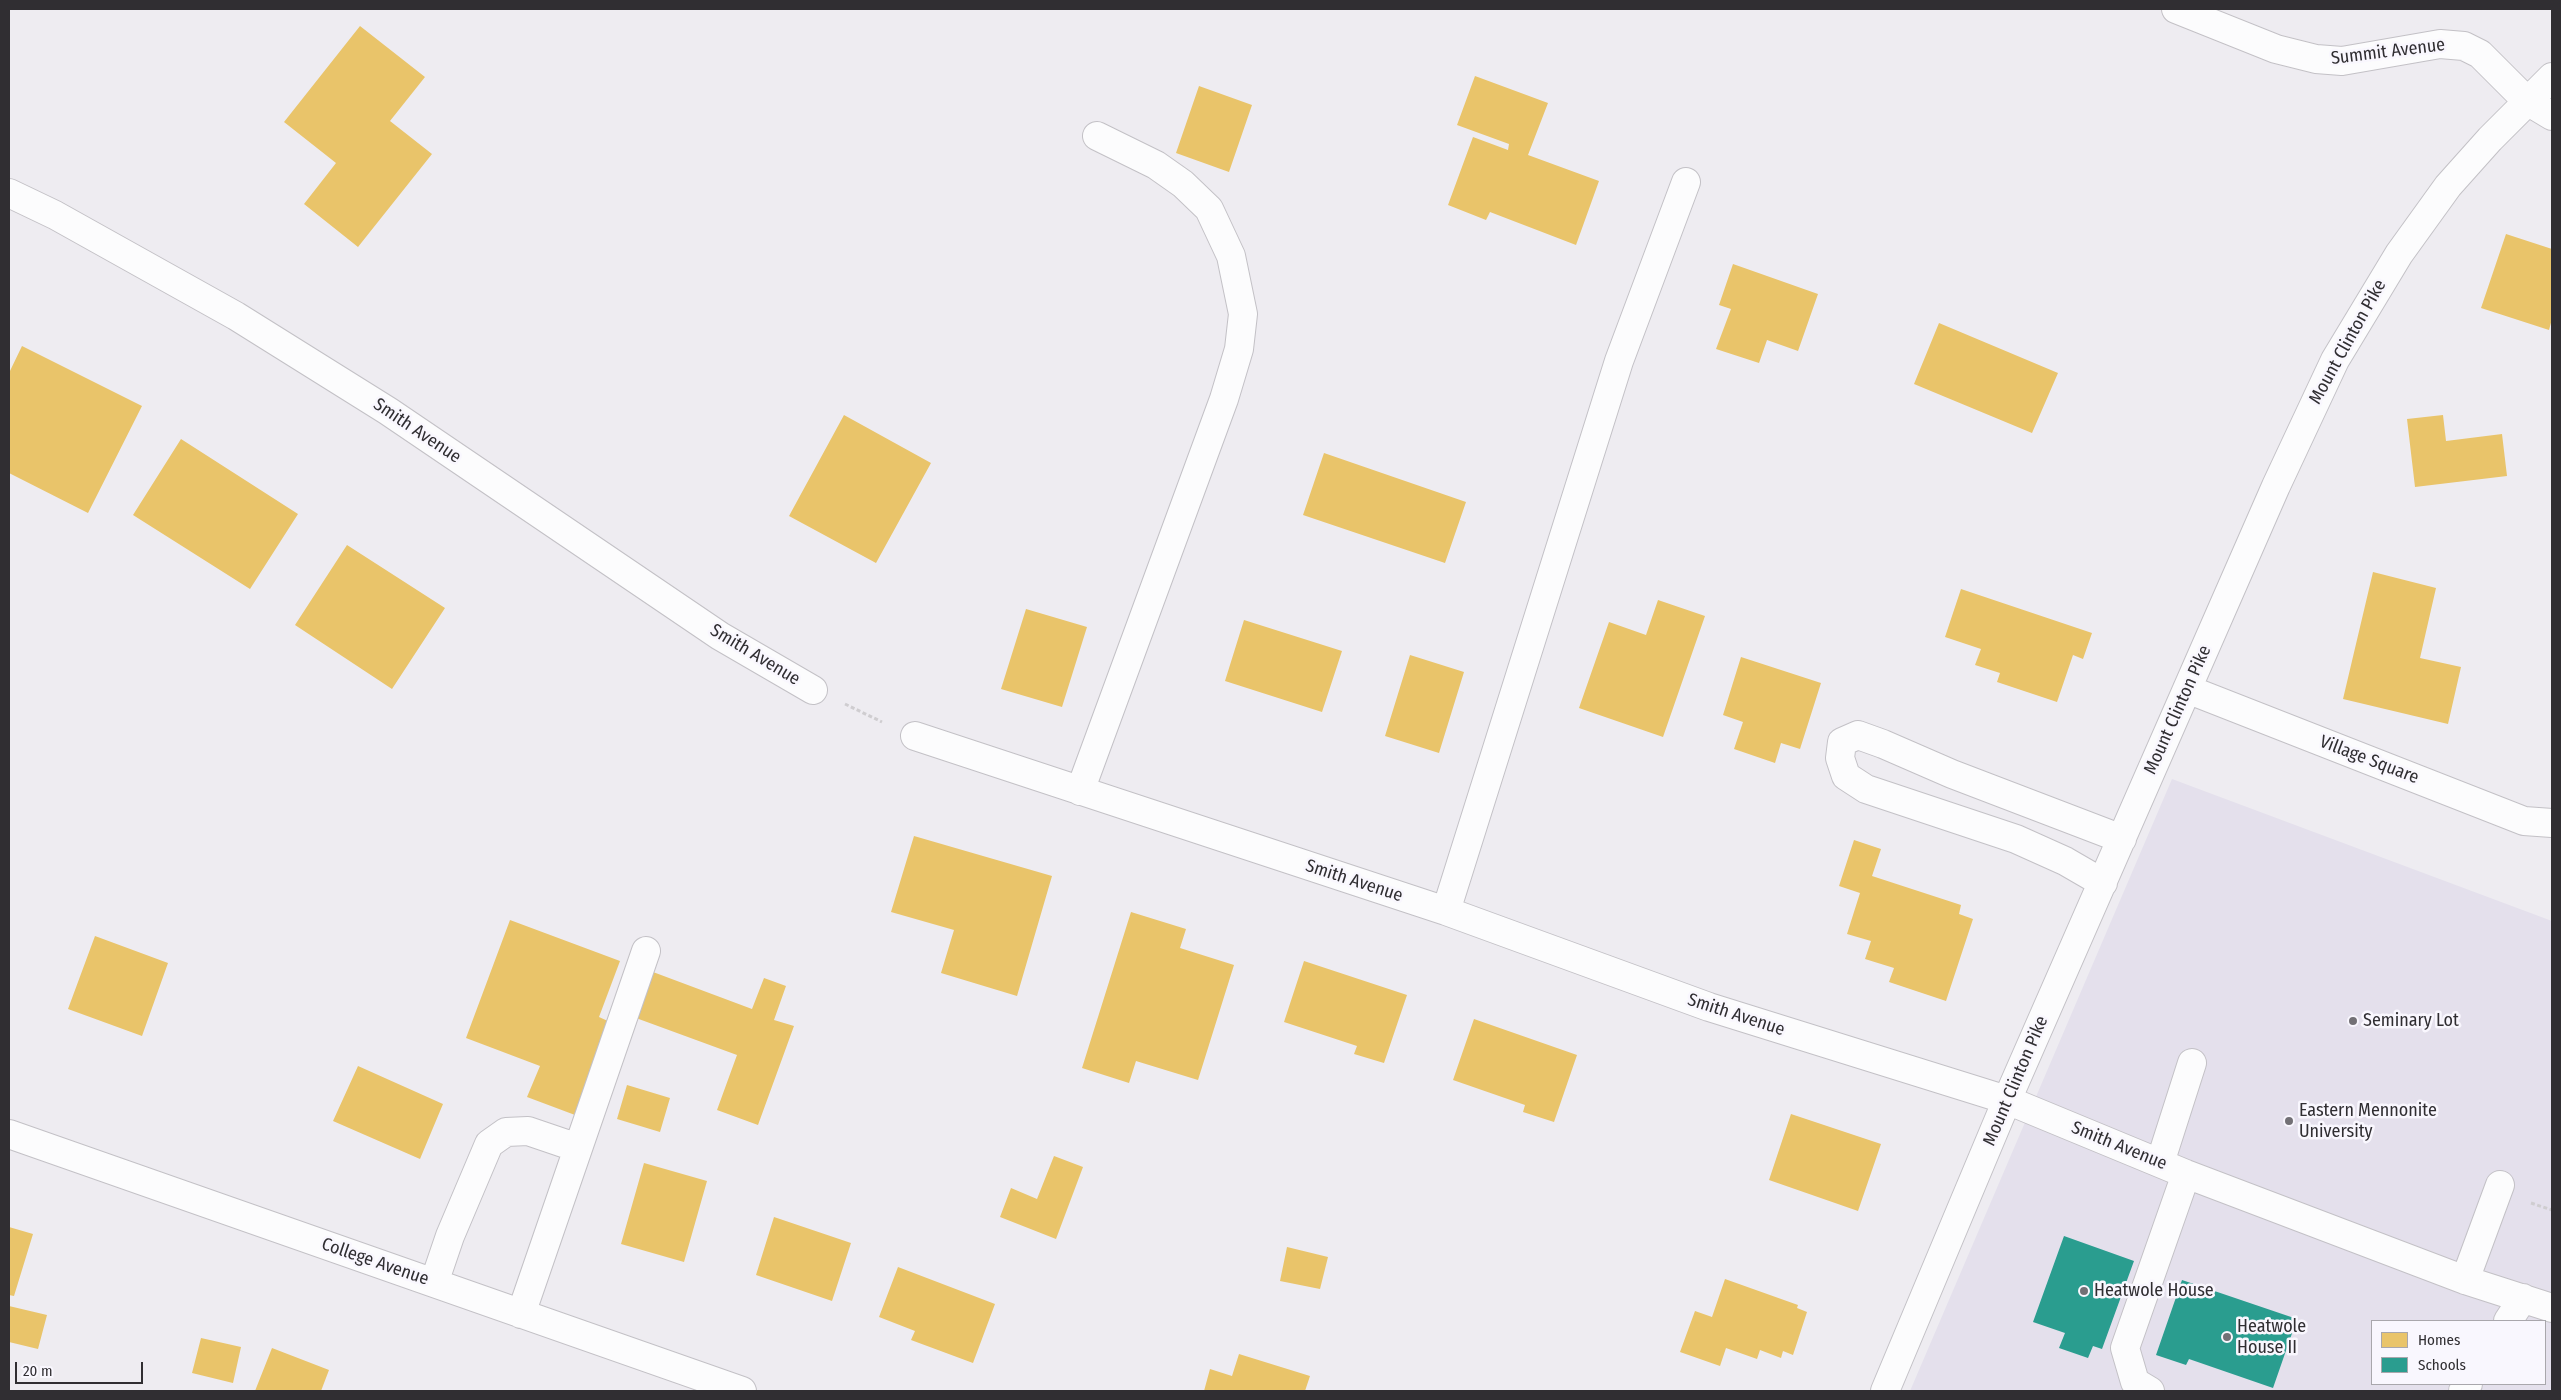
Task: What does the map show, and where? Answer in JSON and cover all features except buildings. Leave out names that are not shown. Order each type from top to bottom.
[{"type":"street","name":"Summit Avenue","points":[[2176,9],[2276,49],[2316,59],[2342,61],[2440,44],[2464,46],[2480,54],[2527,101],[2552,116]]},
{"type":"street","name":"Mount Clinton Pike","points":[[1885,1391],[2007,1100],[2317,395],[2344,342],[2399,254],[2435,203],[2490,139],[2552,77]]},
{"type":"street","points":[[1080,790],[1224,399],[1239,349],[1243,314],[1231,256],[1209,209],[1183,184],[1156,165],[1097,136]]},
{"type":"street","points":[[1446,911],[1619,361],[1686,182]]},
{"type":"street","name":"Smith Avenue","points":[[9,193],[55,215],[236,316],[388,411],[720,636],[814,690]]},
{"type":"street","name":"Village Square","points":[[2187,689],[2524,821],[2552,823]]},
{"type":"street","points":[[2103,883],[2065,861],[2016,838],[1866,789],[1846,776],[1840,758],[1842,742],[1858,735],[1961,778],[2122,839]]},
{"type":"street","name":"Smith Avenue","points":[[915,736],[1446,911],[1709,1007],[2007,1100],[2186,1174],[2465,1280],[2552,1308]]},
{"type":"street","points":[[521,1314],[646,951]]},
{"type":"street","points":[[2160,1163],[2192,1063]]},
{"type":"street","points":[[434,1283],[450,1236],[489,1144],[506,1132],[528,1131],[578,1148]]},
{"type":"street","name":"College Avenue","points":[[9,1134],[742,1391]]},
{"type":"street","points":[[2150,1391],[2136,1382],[2124,1348],[2186,1174]]},
{"type":"street","points":[[2465,1280],[2500,1185]]},
{"type":"street","points":[[2509,1320],[2523,1298]]},
{"type":"path","points":[[814,690],[915,736]]},
{"type":"shaded area","name":"Eastern Mennonite University","points":[[2172,779],[2552,921],[2552,1391],[1910,1391]]},
{"type":"place","name":"Seminary Lot","points":[[2353,1021]]},
{"type":"place","name":"Eastern Mennonite University","points":[[2289,1121]]},
{"type":"place","name":"Heatwole House","points":[[2084,1291]]},
{"type":"place","name":"Heatwole House II","points":[[2227,1337]]}]
